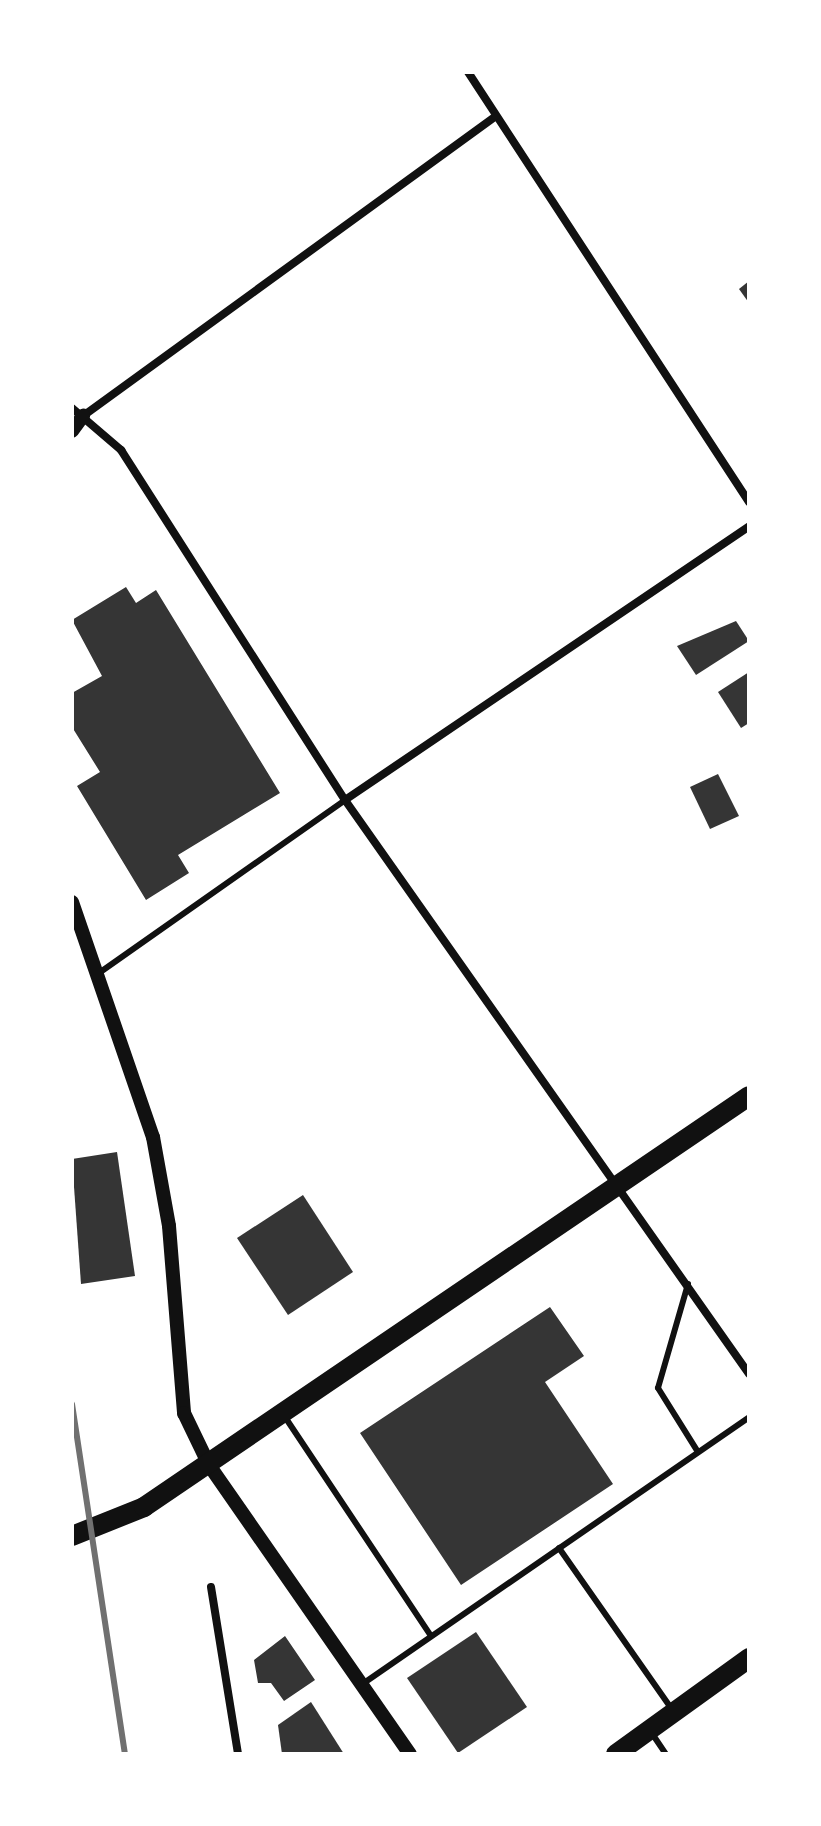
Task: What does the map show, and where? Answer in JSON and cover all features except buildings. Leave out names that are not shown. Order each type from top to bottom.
[{"type":"main road","points":[[82,1535],[209,1465],[749,1096]]},
{"type":"main road","points":[[616,1754],[749,1658]]},
{"type":"street","points":[[468,72],[749,502]]},
{"type":"street","points":[[72,431],[78,412],[496,116]]},
{"type":"street","points":[[78,412],[121,450],[345,800],[748,1372]]},
{"type":"street","points":[[345,800],[749,526]]},
{"type":"street","points":[[72,902],[153,1137],[169,1226],[178,1382],[209,1465],[410,1754]]},
{"type":"street","points":[[211,1587],[238,1754]]},
{"type":"lane","points":[[99,973],[345,800]]},
{"type":"lane","points":[[688,1284],[658,1388],[698,1452]]},
{"type":"lane","points":[[283,1414],[431,1636]]},
{"type":"lane","points":[[361,1685],[749,1417]]},
{"type":"lane","points":[[559,1548],[673,1711]]},
{"type":"lane","points":[[649,1729],[666,1754]]},
{"type":"railway","points":[[72,1404],[125,1754]]}]
